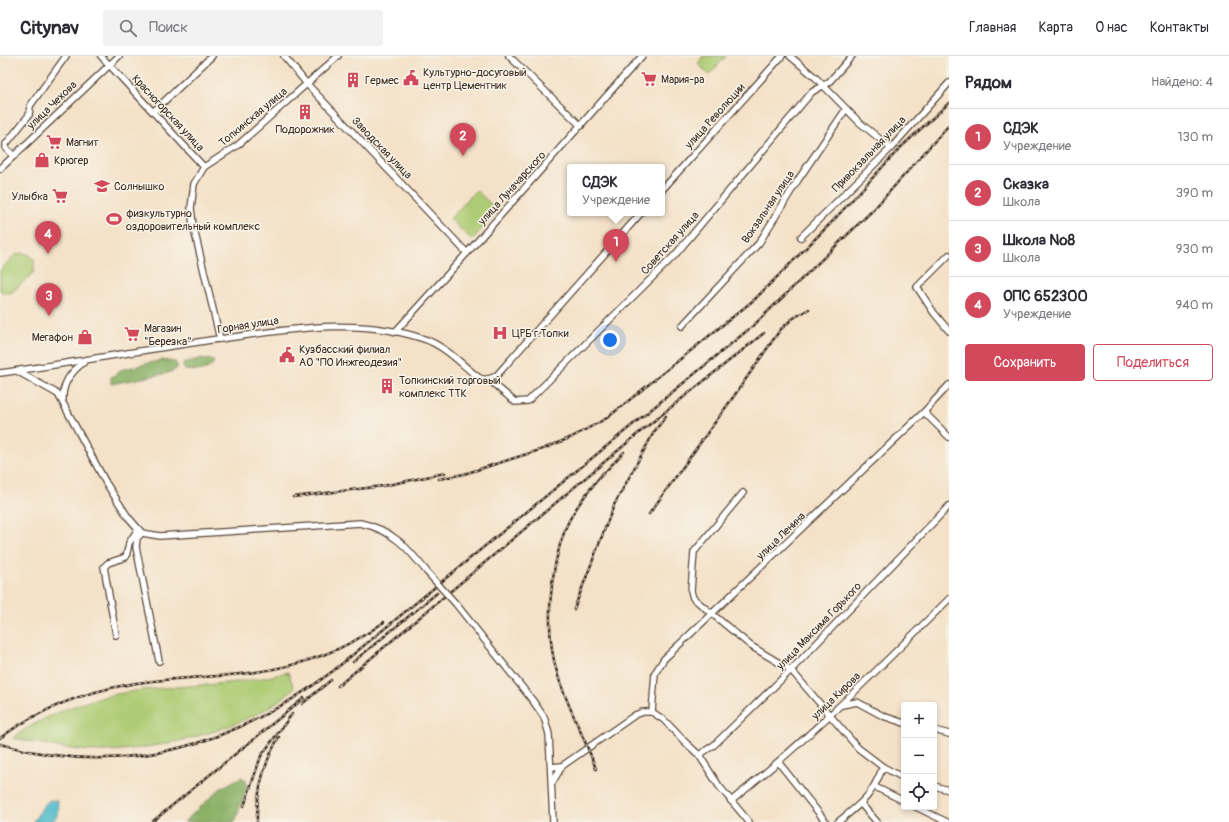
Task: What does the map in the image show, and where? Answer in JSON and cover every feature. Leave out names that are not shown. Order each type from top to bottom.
[{"type":"street","points":[[14,156],[6,148],[6,144],[29,115],[30,106],[66,56]]},
{"type":"street","name":"Красногорская улица","points":[[101,56],[204,166]]},
{"type":"street","name":"улица Чехова","points":[[0,169],[119,56]]},
{"type":"street","points":[[153,112],[212,56]]},
{"type":"street","name":"Заводская улица","points":[[284,56],[307,84],[467,253]]},
{"type":"street","name":"Топкинская улица","points":[[220,339],[196,241],[191,208],[194,184],[204,166],[238,145],[338,56]]},
{"type":"street","points":[[509,56],[581,126]]},
{"type":"street","name":"улица Луначарского","points":[[395,332],[581,126],[642,56]]},
{"type":"street","name":"улица Революции","points":[[665,187],[782,56]]},
{"type":"street","points":[[790,56],[823,85],[846,109],[891,148]]},
{"type":"street","name":"Советская улица","points":[[488,379],[515,402],[528,401],[675,255],[812,92],[829,82],[852,56]]},
{"type":"street","name":"Привокзальная улица","points":[[801,237],[891,148],[949,83]]},
{"type":"street","name":"Вокзальная улица","points":[[682,326],[759,243],[798,180],[846,109]]},
{"type":"street","points":[[488,379],[497,375],[638,216]]},
{"type":"street","points":[[949,255],[917,286],[934,313],[949,331]]},
{"type":"street","name":"Горная улица","points":[[0,373],[159,347],[291,328],[316,327],[373,328],[424,339],[438,345],[478,377],[488,379]]},
{"type":"street","points":[[63,400],[63,390],[68,378],[86,360]]},
{"type":"street","points":[[17,371],[50,388],[63,400],[106,483],[140,531],[160,536],[360,523],[382,529],[408,548],[456,604],[544,717],[549,734],[553,822]]},
{"type":"street","name":"улица Ленина","points":[[652,712],[656,669],[924,412],[949,386]]},
{"type":"street","points":[[924,412],[949,437]]},
{"type":"street","points":[[743,493],[694,552],[691,594],[712,615],[751,646],[790,670],[858,748],[883,767],[901,776]]},
{"type":"street","name":"улица Максима Горького","points":[[700,755],[714,745],[790,670],[949,506]]},
{"type":"street","points":[[116,636],[104,567],[108,563],[126,557],[129,543],[140,531]]},
{"type":"street","points":[[140,531],[137,538],[136,547],[159,661]]},
{"type":"street","name":"улица Кирова","points":[[732,801],[779,763],[842,705],[949,599]]},
{"type":"street","points":[[842,705],[857,702],[862,703],[883,716],[901,722]]},
{"type":"street","points":[[552,786],[562,766],[635,715],[643,712],[652,712],[664,720],[700,755],[732,801],[750,822]]},
{"type":"street","points":[[937,731],[949,734]]},
{"type":"street","points":[[779,763],[826,822]]},
{"type":"street","points":[[551,767],[562,766]]},
{"type":"street","points":[[838,822],[861,804],[875,787],[883,767]]},
{"type":"street","points":[[875,787],[901,800]]},
{"type":"street","points":[[937,787],[949,790]]},
{"type":"street","points":[[861,804],[877,822]]},
{"type":"street","points":[[922,810],[947,822]]},
{"type":"green space","points":[[703,56],[726,56],[709,75],[698,64]]},
{"type":"green space","points":[[476,190],[498,211],[472,240],[450,219]]},
{"type":"green space","points":[[22,253],[30,255],[34,259],[34,272],[11,293],[3,293],[0,290],[0,270],[15,255]]},
{"type":"green space","points":[[203,358],[205,360],[212,359],[214,362],[209,368],[197,371],[185,370],[183,363]]},
{"type":"green space","points":[[162,360],[175,362],[178,367],[168,373],[111,384],[111,377],[117,374],[120,370]]},
{"type":"green space","points":[[288,672],[294,688],[277,702],[255,715],[230,726],[176,742],[123,750],[90,751],[46,745],[13,738],[27,728],[59,712],[92,700],[126,692],[252,680]]},
{"type":"green space","points":[[241,777],[246,780],[247,787],[235,822],[184,822],[221,788]]},
{"type":"water","points":[[50,800],[57,801],[58,804],[59,810],[55,818],[51,822],[33,822],[44,805]]},
{"type":"railway","points":[[439,479],[464,474],[543,449],[572,437],[607,418],[755,299],[830,224],[900,148],[949,103]]},
{"type":"railway","points":[[0,744],[45,754],[90,758],[133,756],[175,749],[216,736],[256,719],[295,697],[333,671],[754,325],[874,209],[949,125]]},
{"type":"railway","points":[[649,514],[780,330],[792,319],[809,309]]},
{"type":"railway","points":[[338,686],[640,432],[764,333]]},
{"type":"railway","points":[[574,609],[614,505],[654,432],[666,416]]},
{"type":"railway","points":[[601,476],[624,452]]},
{"type":"railway","points":[[596,769],[558,676],[551,640],[550,602],[552,582],[560,544],[566,527],[578,505],[604,472]]},
{"type":"railway","points":[[293,497],[383,486],[445,473]]},
{"type":"railway","points":[[353,662],[437,593]]},
{"type":"railway","points":[[0,738],[30,719],[79,697],[113,687],[131,684],[259,672],[297,664],[333,651],[368,633],[384,622]]},
{"type":"railway","points":[[302,704],[331,680]]},
{"type":"railway","points":[[152,822],[304,698]]},
{"type":"railway","points":[[244,806],[261,756],[292,714]]},
{"type":"railway","points":[[257,822],[258,800],[262,778],[269,757],[279,737]]},
{"type":"place","name":"Культурно-досуговый центр Цементник","points":[[411,78]]},
{"type":"place","name":"Мария-ра","points":[[649,79]]},
{"type":"place","name":"Гермес","points":[[353,80]]},
{"type":"place","name":"Подорожник","points":[[305,112]]},
{"type":"place","name":"Магнит","points":[[54,142]]},
{"type":"place","name":"Сказка","points":[[463,156]]},
{"type":"place","name":"Крюгер","points":[[42,160]]},
{"type":"place","name":"Солнышко","points":[[102,186]]},
{"type":"place","name":"Улыбка","points":[[60,196]]},
{"type":"place","name":"физкультурно оздоровительный комплекс","points":[[114,219]]},
{"type":"place","name":"ОПС 652300","points":[[48,254]]},
{"type":"place","name":"СДЭК","points":[[616,262]]},
{"type":"place","name":"Школа №8","points":[[49,316]]},
{"type":"place","name":"ЦРБ г.Топки","points":[[500,333]]},
{"type":"place","name":"Магазин \"Березка\"","points":[[132,334]]},
{"type":"place","name":"Мегафон","points":[[85,337]]},
{"type":"place","name":"Кузбасский филиал АО \"ПО Инжгеодезия\"","points":[[287,355]]},
{"type":"place","name":"Топкинский торговый комплекс ТТК","points":[[387,386]]}]
